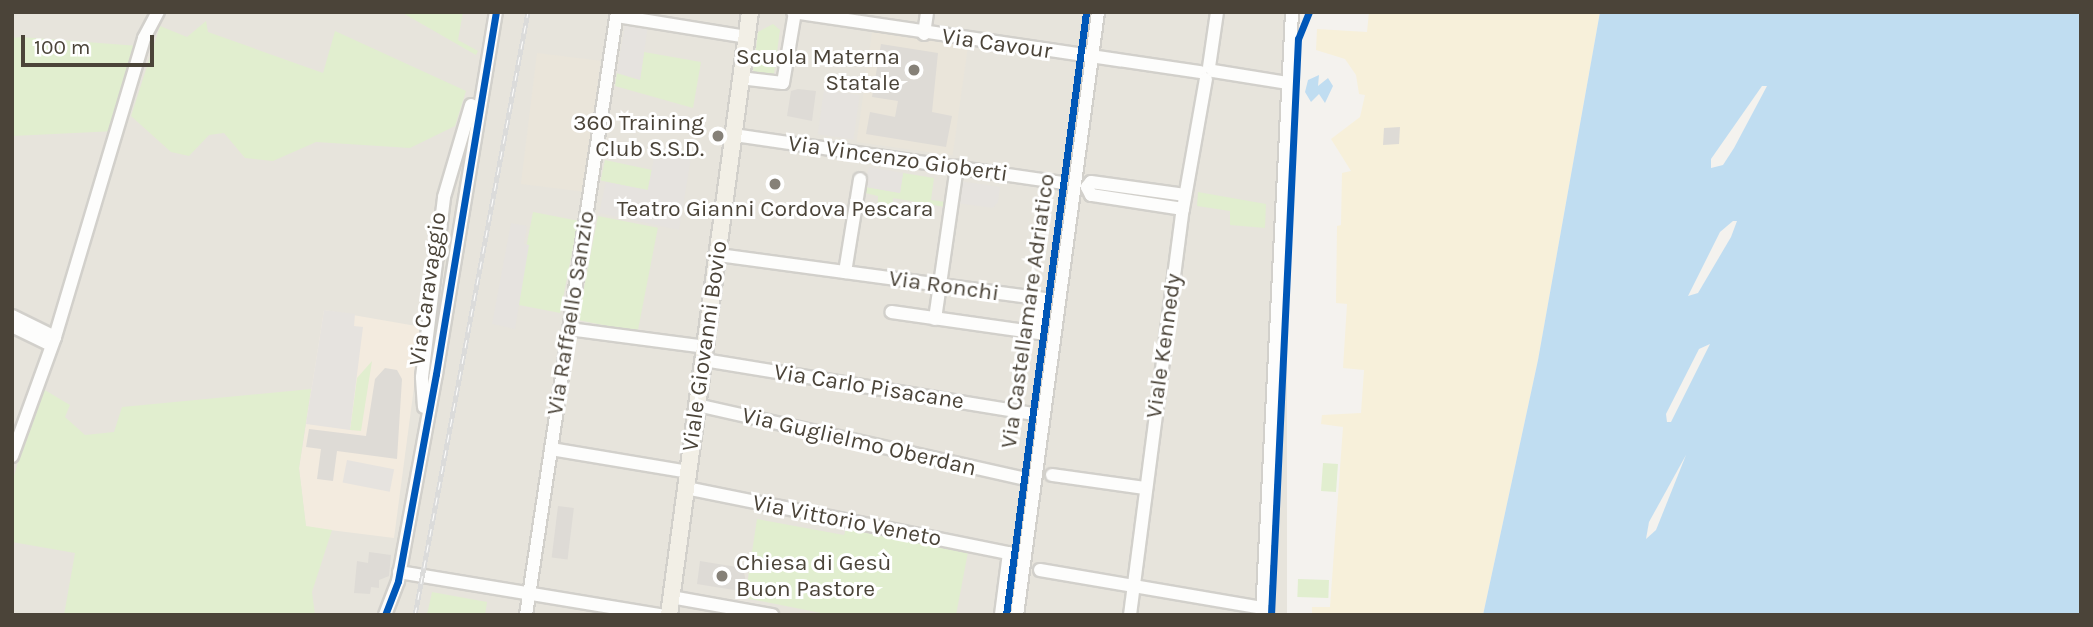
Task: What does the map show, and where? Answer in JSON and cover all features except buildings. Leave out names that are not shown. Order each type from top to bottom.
[{"type":"main road","name":"Viale Giovanni Bovio","points":[[669,615],[750,12]]},
{"type":"street","points":[[12,456],[53,341],[144,38],[158,12]]},
{"type":"street","name":"Via Caravaggio","points":[[385,615],[402,574],[425,418],[496,12]]},
{"type":"street","points":[[740,78],[783,83],[794,12]]},
{"type":"street","name":"Via Cavour","points":[[794,12],[923,34],[1287,83]]},
{"type":"street","points":[[923,34],[927,12]]},
{"type":"street","name":"Via Castellamare Adriatico","points":[[1017,615],[1098,12]]},
{"type":"street","name":"Viale Kennedy","points":[[1130,615],[1144,488],[1185,195],[1217,12]]},
{"type":"street","points":[[1040,570],[1262,611],[1292,12]]},
{"type":"street","points":[[617,14],[746,37]]},
{"type":"street","name":"Via Raffaello Sanzio","points":[[526,615],[617,14]]},
{"type":"street","name":"Via Vincenzo Gioberti","points":[[734,135],[1062,183]]},
{"type":"street","points":[[891,312],[935,319],[957,167]]},
{"type":"street","points":[[845,272],[860,179]]},
{"type":"street","points":[[1183,209],[1091,195],[1087,187],[1091,182],[1185,195]]},
{"type":"street","name":"Via Ronchi","points":[[719,255],[1044,299],[1040,332],[935,319]]},
{"type":"street","points":[[12,316],[53,341]]},
{"type":"street","points":[[12,326],[53,341]]},
{"type":"street","name":"Via Carlo Pisacane","points":[[569,329],[1033,414]]},
{"type":"street","name":"Via Guglielmo Oberdan","points":[[697,405],[1022,478]]},
{"type":"street","name":"Via Vittorio Veneto","points":[[551,449],[1009,553],[1001,615]]},
{"type":"street","points":[[1052,475],[1144,488]]},
{"type":"street","points":[[402,574],[660,615]]},
{"type":"street","points":[[671,597],[772,615]]},
{"type":"shaded area","points":[[12,12],[1287,12],[1287,615],[12,615]]},
{"type":"shaded area","points":[[625,24],[648,25],[640,80],[617,73]]},
{"type":"shaded area","name":"Scuola Materna Statale","points":[[872,32],[968,45],[953,155],[857,142]]},
{"type":"shaded area","points":[[537,53],[601,61],[584,192],[521,184]]},
{"type":"shaded area","points":[[824,90],[860,95],[853,140],[818,135]]},
{"type":"shaded area","points":[[656,147],[692,152],[679,230],[599,213],[606,182],[648,190]]},
{"type":"shaded area","points":[[869,167],[903,173],[900,193],[866,187],[861,193]]},
{"type":"shaded area","points":[[960,181],[1000,187],[998,202],[993,208],[957,203]]},
{"type":"shaded area","points":[[511,223],[527,226],[524,244],[529,245],[515,329],[492,324]]},
{"type":"shaded area","points":[[324,310],[422,327],[394,538],[306,527],[299,468]]},
{"type":"shaded area","points":[[324,310],[355,314],[354,326],[363,327],[350,430],[306,424]]},
{"type":"shaded area","points":[[347,460],[394,469],[390,492],[343,483]]},
{"type":"green space","points":[[401,12],[463,12],[458,40],[478,51],[476,55]]},
{"type":"green space","points":[[206,21],[208,32],[323,73],[335,31],[466,91],[455,126],[410,148],[316,142],[273,161],[245,158],[224,133],[209,135],[189,156],[171,152],[131,116],[160,26],[187,37]]},
{"type":"green space","points":[[773,24],[780,30],[774,74],[753,72],[758,32]]},
{"type":"green space","points":[[12,38],[139,46],[116,131],[12,136]]},
{"type":"green space","points":[[644,52],[701,62],[693,108],[615,86],[617,73],[640,80]]},
{"type":"green space","points":[[605,160],[652,170],[648,191],[601,181]]},
{"type":"green space","points":[[903,173],[934,178],[931,200],[946,202],[945,207],[893,198],[892,219],[877,216],[878,196],[865,193],[866,187],[900,193]]},
{"type":"green space","points":[[1198,192],[1266,204],[1265,228],[1230,225],[1230,211],[1197,206]]},
{"type":"green space","points":[[533,212],[578,221],[560,313],[515,304]]},
{"type":"green space","points":[[598,216],[658,228],[638,332],[578,320]]},
{"type":"green space","points":[[372,361],[361,431],[350,430],[357,378]]},
{"type":"green space","points":[[38,386],[70,405],[65,417],[85,435],[114,432],[122,407],[311,389],[299,468],[306,526],[332,530],[312,592],[315,615],[64,615],[75,553],[12,542],[12,484]]},
{"type":"green space","points":[[1323,463],[1338,464],[1336,492],[1321,491]]},
{"type":"green space","points":[[757,519],[844,535],[846,528],[968,552],[956,615],[831,615],[745,598]]},
{"type":"green space","points":[[1298,579],[1329,580],[1328,598],[1297,597]]},
{"type":"green space","points":[[432,592],[487,602],[485,615],[427,615]]},
{"type":"sand","points":[[1369,12],[1600,12],[1538,360],[1483,615],[1312,615],[1312,607],[1330,607],[1343,427],[1321,424],[1322,415],[1361,413],[1364,370],[1343,368],[1347,304],[1336,303],[1337,226],[1341,225],[1342,173],[1351,171],[1331,139],[1360,117],[1365,95],[1359,94],[1356,75],[1345,59],[1316,50],[1317,29],[1367,32]]},
{"type":"water","points":[[1600,12],[2081,12],[2081,615],[1483,615],[1538,360]]},
{"type":"water","points":[[1319,75],[1318,86],[1328,78],[1333,86],[1325,103],[1319,94],[1311,102],[1305,92],[1308,80]]},
{"type":"pier","points":[[1762,86],[1767,86],[1734,148],[1723,165],[1711,168],[1711,159]]},
{"type":"pier","points":[[1733,221],[1737,221],[1731,237],[1698,293],[1688,296],[1720,232]]},
{"type":"pier","points":[[1710,344],[1671,422],[1667,422],[1666,414],[1699,349]]},
{"type":"pier","points":[[1686,455],[1656,530],[1646,539],[1649,522]]},
{"type":"railway","points":[[415,615],[528,12]]},
{"type":"cycle path","points":[[385,615],[398,581],[436,374],[496,12]]},
{"type":"cycle path","points":[[1006,615],[1086,12]]},
{"type":"cycle path","points":[[1271,615],[1298,39],[1309,12]]},
{"type":"place","name":"Scuola Materna Statale","points":[[914,70]]},
{"type":"place","name":"360 Training Club S.S.D.","points":[[718,136]]},
{"type":"place","name":"Teatro Gianni Cordova Pescara","points":[[775,184]]},
{"type":"place","name":"Chiesa di Gesù Buon Pastore","points":[[722,576]]}]
